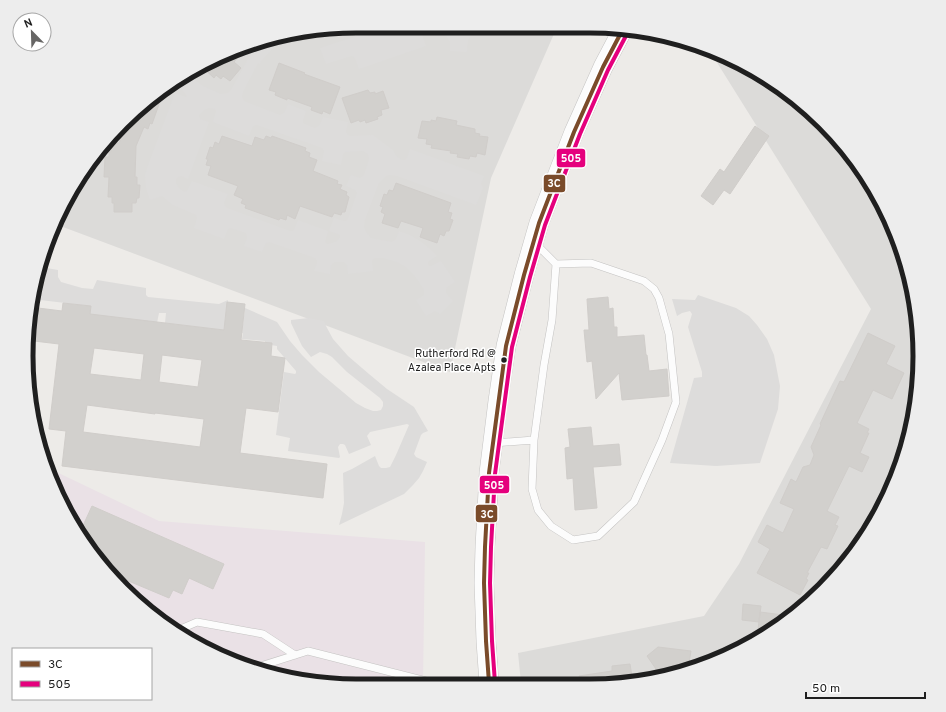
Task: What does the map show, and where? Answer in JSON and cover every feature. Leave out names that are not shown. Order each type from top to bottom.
[{"type":"street","points":[[488,679],[484,583],[489,473],[506,346],[539,223],[574,132],[603,67],[620,35]]},
{"type":"lane","points":[[534,241],[556,264],[552,320],[544,365],[534,440],[532,489],[538,510],[551,526],[573,540],[598,536],[634,502],[662,440],[676,402],[669,334],[659,298],[654,289],[644,281],[591,263],[556,264]]},
{"type":"lane","points":[[493,444],[534,440]]},
{"type":"lane","points":[[181,628],[197,622],[263,634],[295,655]]},
{"type":"lane","points":[[263,665],[308,651],[418,679]]},
{"type":"shaded area","points":[[366,33],[424,33],[422,35],[426,46],[359,69],[355,58],[352,56],[326,64],[320,48]]},
{"type":"shaded area","points":[[442,33],[472,33],[468,40],[467,52],[450,51],[450,42]]},
{"type":"shaded area","points":[[554,33],[491,178],[450,372],[61,226],[76,194],[100,159],[113,143],[143,113],[194,76],[213,66],[252,50],[293,39],[335,34]]},
{"type":"shaded area","points":[[279,42],[261,61],[260,64],[258,63],[243,92],[242,97],[244,101],[280,115],[284,113],[288,104],[306,111],[303,123],[315,128],[319,126],[323,117],[348,122],[346,132],[348,135],[373,135],[393,150],[396,156],[402,160],[407,158],[410,149],[484,176],[481,184],[483,188],[476,205],[397,176],[386,176],[379,183],[365,220],[364,227],[371,238],[392,242],[396,239],[399,231],[420,241],[437,256],[428,262],[429,266],[441,261],[455,282],[447,287],[446,290],[446,293],[453,301],[440,314],[435,311],[426,316],[416,300],[424,295],[424,290],[413,274],[406,267],[397,262],[383,258],[375,258],[372,261],[373,271],[348,274],[347,265],[344,262],[335,262],[331,265],[330,274],[314,271],[317,263],[315,258],[269,242],[266,243],[262,252],[244,246],[247,238],[246,233],[230,228],[228,229],[224,239],[194,228],[197,218],[196,215],[173,205],[162,196],[150,200],[146,188],[145,175],[175,93],[186,97],[187,96],[179,86],[193,77],[203,86],[221,94],[228,93],[249,59],[250,51]],"holes":[[[209,108],[215,109],[216,111],[213,122],[249,136],[253,126],[257,125],[322,148],[324,151],[322,161],[341,165],[343,154],[345,152],[363,151],[368,154],[369,159],[364,175],[360,178],[351,175],[346,186],[355,190],[357,193],[348,219],[344,221],[334,218],[329,231],[340,235],[337,241],[327,244],[325,242],[328,231],[298,220],[294,230],[290,231],[227,208],[224,203],[228,194],[192,181],[187,191],[184,192],[179,188],[176,183],[176,179],[181,176],[188,179],[209,122],[200,119],[199,115],[204,110]]]},
{"type":"shaded area","points":[[714,58],[752,76],[803,113],[833,143],[846,159],[859,177],[880,213],[896,252],[902,272],[907,293],[912,335],[913,356],[910,398],[907,419],[896,460],[880,499],[870,518],[833,569],[803,599],[752,636],[733,646],[694,662],[653,673],[590,679],[521,679],[518,653],[704,616],[739,564],[871,309]]},
{"type":"shaded area","points":[[45,268],[58,270],[58,277],[61,282],[82,288],[93,289],[97,280],[146,288],[146,295],[148,297],[219,304],[228,300],[224,330],[165,323],[166,313],[159,313],[157,323],[90,315],[90,306],[38,300]]},
{"type":"shaded area","points":[[698,295],[736,308],[749,316],[767,339],[774,355],[780,386],[778,409],[760,463],[716,466],[670,463],[694,378],[702,377],[702,372],[688,327],[692,314],[690,311],[677,316],[672,299],[695,300]]},
{"type":"shaded area","points":[[245,308],[277,322],[302,355],[319,372],[356,403],[373,411],[381,410],[383,402],[380,398],[347,372],[332,357],[320,352],[311,357],[302,346],[291,323],[291,320],[309,318],[324,321],[333,339],[348,356],[387,389],[414,407],[428,431],[421,435],[414,454],[416,457],[427,462],[419,478],[404,494],[339,525],[344,503],[343,473],[375,456],[381,468],[390,467],[409,425],[407,424],[370,432],[367,436],[371,445],[349,454],[345,445],[340,444],[338,447],[339,458],[288,451],[290,438],[276,435],[284,372],[295,374],[296,371],[277,349],[277,346],[265,344],[265,341],[242,339]]},
{"type":"shaded area","points":[[54,471],[159,521],[425,542],[423,679],[356,679],[293,673],[252,662],[213,646],[177,625],[143,599],[113,569],[87,535],[66,499]]},
{"type":"building","points":[[240,55],[234,62],[241,68],[230,81],[223,76],[221,79],[216,75],[214,78],[205,70]]},
{"type":"building","points":[[279,63],[340,87],[330,114],[323,111],[322,114],[311,110],[312,107],[287,98],[287,100],[275,95],[276,92],[269,90]]},
{"type":"building","points":[[368,90],[370,93],[375,92],[375,94],[383,91],[389,108],[381,110],[382,115],[377,117],[378,119],[366,123],[365,120],[360,122],[359,120],[351,123],[342,98]]},
{"type":"building","points":[[161,99],[152,124],[150,123],[148,129],[144,127],[136,146],[135,177],[137,177],[137,185],[140,185],[139,198],[137,198],[136,203],[132,203],[132,212],[114,212],[112,197],[108,197],[109,177],[104,177],[105,157],[109,157],[109,152],[111,152],[111,145],[113,143],[119,143],[122,134],[143,113]]},
{"type":"building","points":[[437,117],[457,121],[456,125],[475,129],[475,133],[480,134],[479,136],[488,137],[485,155],[477,153],[476,157],[470,156],[469,159],[457,157],[458,154],[450,153],[451,151],[431,148],[432,145],[426,144],[427,139],[418,138],[422,121],[436,121]]},
{"type":"building","points":[[755,126],[769,136],[730,194],[724,190],[713,205],[701,196],[720,169],[724,172]]},
{"type":"building","points":[[222,136],[252,146],[255,137],[264,140],[266,136],[271,138],[272,136],[306,148],[305,151],[310,153],[309,157],[317,160],[313,171],[338,181],[337,184],[342,185],[340,189],[347,192],[346,195],[349,197],[345,212],[342,212],[341,215],[334,213],[332,217],[300,206],[295,219],[287,215],[286,220],[280,218],[279,220],[245,208],[246,205],[241,203],[243,199],[234,195],[238,186],[208,175],[211,166],[206,165],[208,159],[206,159],[210,147],[213,148],[215,142],[219,144]]},
{"type":"building","points":[[396,183],[451,203],[448,212],[452,213],[450,219],[453,220],[449,231],[446,231],[444,236],[440,234],[437,243],[420,237],[423,228],[401,221],[398,228],[382,223],[385,214],[381,212],[383,207],[380,206],[384,194],[387,195],[389,190],[393,191]]},
{"type":"building","points":[[608,297],[609,309],[613,308],[614,327],[617,327],[617,337],[644,335],[649,371],[667,369],[669,396],[622,400],[619,373],[596,399],[592,361],[587,362],[584,330],[589,330],[587,299]]},
{"type":"building","points":[[227,302],[245,304],[241,340],[272,343],[271,356],[285,358],[278,412],[246,408],[240,453],[327,464],[323,498],[62,466],[66,431],[49,429],[59,344],[34,341],[38,308],[62,311],[63,303],[91,306],[90,314],[224,330]],"holes":[[[94,348],[144,354],[141,380],[90,374]],[[162,355],[202,360],[198,387],[159,382]],[[87,405],[204,419],[200,447],[83,432]]]},
{"type":"building","points":[[868,333],[895,346],[886,364],[904,373],[892,399],[873,390],[857,423],[869,429],[867,433],[869,433],[860,453],[869,457],[862,472],[849,466],[827,511],[839,517],[835,525],[838,526],[827,549],[821,547],[807,573],[809,573],[806,579],[808,580],[800,595],[757,573],[770,549],[758,542],[767,525],[783,533],[794,509],[780,503],[791,479],[796,482],[803,467],[810,465],[814,455],[811,447],[821,425],[820,424],[840,381],[844,382]]},
{"type":"building","points":[[591,427],[593,446],[619,444],[621,465],[593,467],[597,508],[575,510],[573,478],[567,479],[565,448],[570,447],[568,429]]},
{"type":"building","points":[[92,506],[224,564],[213,589],[189,578],[182,594],[173,590],[169,598],[122,578],[100,553],[82,527]]},
{"type":"building","points":[[743,604],[761,606],[759,622],[742,620]]},
{"type":"building","points":[[760,612],[783,615],[769,625],[758,632]]},
{"type":"building","points":[[658,647],[691,651],[689,664],[656,672],[656,669],[647,656]]},
{"type":"building","points":[[630,664],[632,676],[579,679],[579,676],[612,671],[612,666]]},
{"type":"transit line","name":"3C","points":[[489,679],[484,583],[485,547],[489,473],[506,346],[539,223],[574,132],[603,67],[620,35]]},
{"type":"transit line","name":"505","points":[[495,679],[490,583],[491,547],[495,474],[512,347],[545,225],[580,134],[608,70],[626,35]]},
{"type":"place","name":"Rutherford Rd @ Azalea Place Apts","points":[[504,360]]}]
